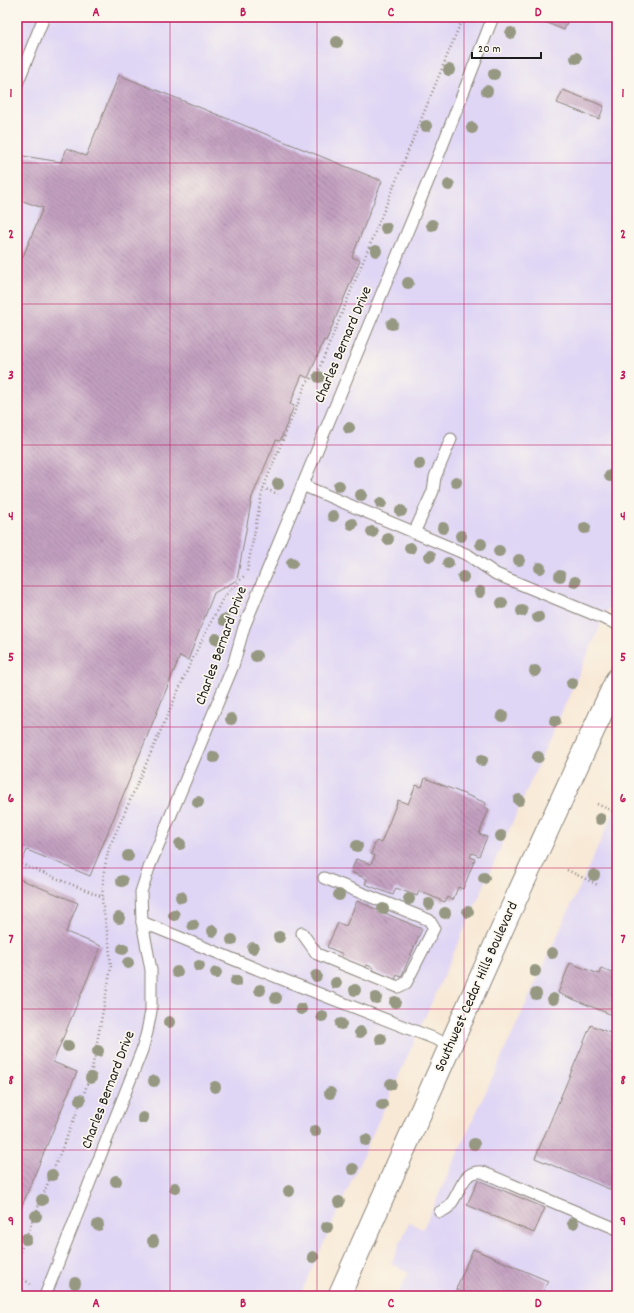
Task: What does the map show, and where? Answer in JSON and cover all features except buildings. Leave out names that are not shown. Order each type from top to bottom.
[{"type":"main road","name":"Southwest Cedar Hills Boulevard","points":[[339,1296],[617,679]]},
{"type":"lane","points":[[17,84],[44,17]]},
{"type":"lane","name":"Charles Bernard Drive","points":[[45,1296],[142,1050],[147,1032],[151,1011],[151,970],[142,922],[141,892],[150,865],[233,666],[244,627],[436,162],[493,17]]},
{"type":"lane","points":[[414,533],[433,491],[435,477],[451,439]]},
{"type":"lane","points":[[302,485],[468,555],[496,574],[617,624]]},
{"type":"lane","points":[[302,933],[317,954],[398,987],[406,983],[434,928],[429,920],[324,878]]},
{"type":"lane","points":[[142,922],[284,980],[451,1045]]},
{"type":"lane","points":[[440,1212],[450,1206],[465,1179],[475,1171],[482,1172],[617,1229]]},
{"type":"path","points":[[263,488],[278,494]]},
{"type":"path","points":[[597,804],[617,813]]},
{"type":"path","points":[[21,864],[103,897]]},
{"type":"path","points":[[567,870],[598,885]]},
{"type":"path","points":[[17,1274],[30,1284]]},
{"type":"shaded area","points":[[17,17],[617,17],[617,589],[300,1296],[17,1296]]},
{"type":"shaded area","points":[[617,805],[617,1296],[397,1296],[408,1272],[391,1264],[409,1223],[423,1229]]}]
